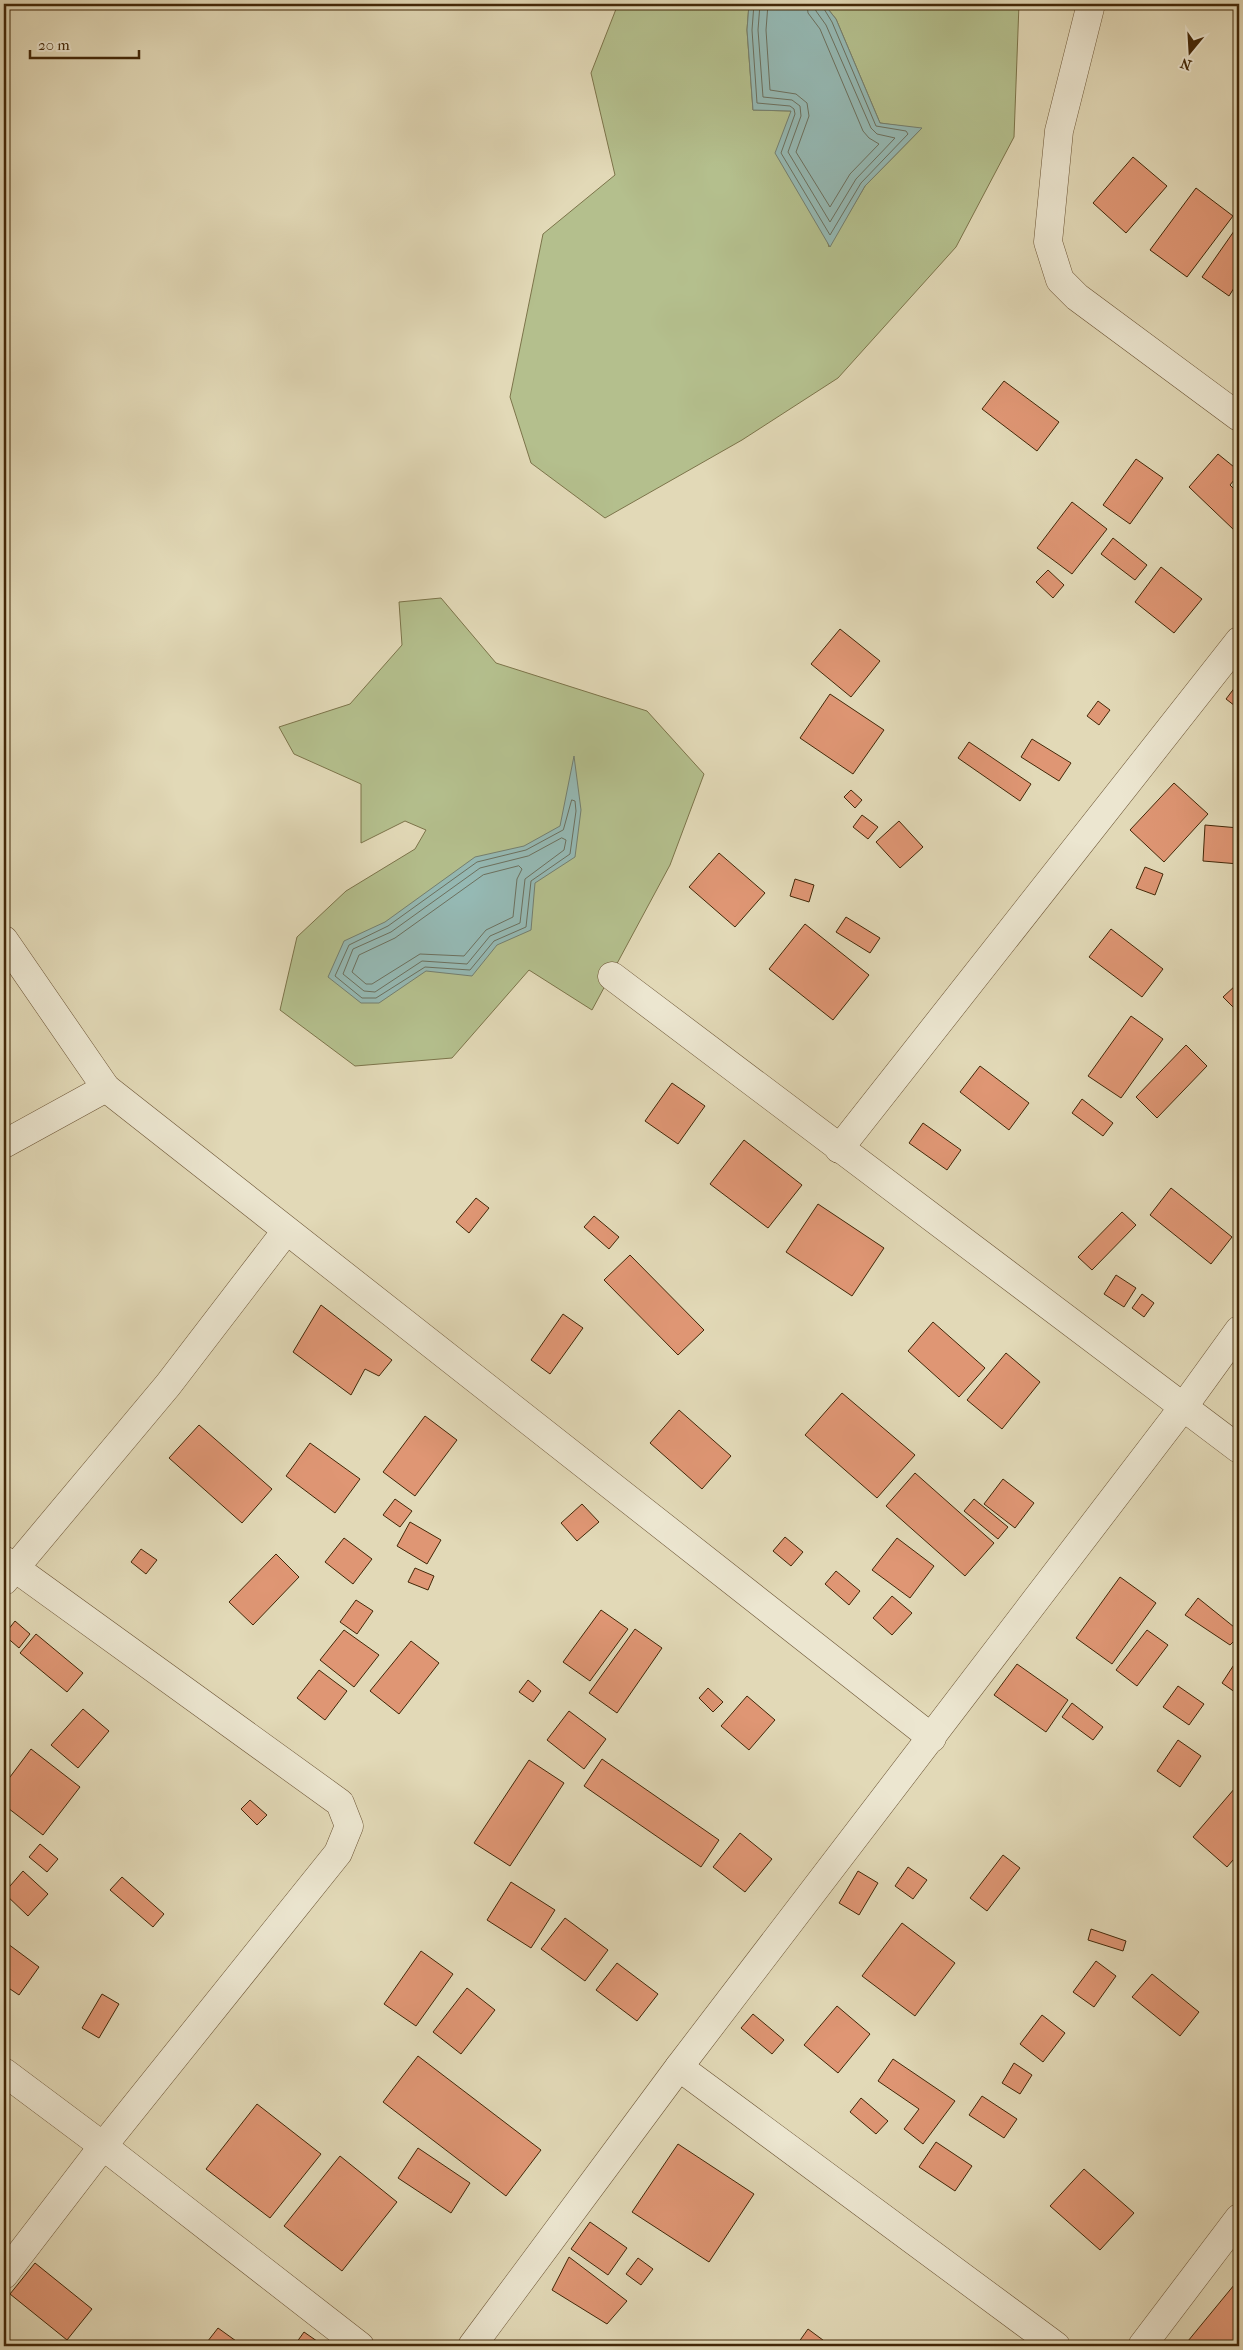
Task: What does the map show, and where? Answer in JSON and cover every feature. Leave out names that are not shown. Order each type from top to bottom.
[{"type":"street","points":[[1091,4],[1059,130],[1048,242],[1060,280],[1077,298],[1239,417]]},
{"type":"street","points":[[839,1149],[1239,642]]},
{"type":"street","points":[[4,940],[106,1088],[932,1738]]},
{"type":"street","points":[[612,976],[839,1149],[1239,1448]]},
{"type":"street","points":[[4,1144],[106,1088]]},
{"type":"street","points":[[4,2275],[103,2146],[338,1853],[348,1826],[340,1803],[7,1569],[168,1385],[286,1231]]},
{"type":"street","points":[[472,2346],[679,2067],[932,1738],[1184,1406],[1239,1330]]},
{"type":"street","points":[[679,2067],[1056,2346]]},
{"type":"street","points":[[4,2072],[103,2146],[360,2346]]},
{"type":"street","points":[[1142,2346],[1239,2218]]},
{"type":"green space","points":[[618,4],[749,4],[747,30],[753,110],[791,111],[829,247],[865,186],[921,129],[880,123],[836,19],[824,4],[1019,4],[1014,137],[956,247],[838,378],[742,440],[605,518],[531,463],[510,397],[543,234],[615,175],[591,73]]},
{"type":"green space","points":[[441,598],[496,663],[647,711],[704,774],[670,865],[592,1010],[529,970],[452,1058],[355,1066],[280,1010],[297,937],[346,891],[415,849],[426,830],[405,821],[361,843],[361,784],[294,754],[279,727],[350,704],[402,645],[399,602]]},
{"type":"water","points":[[749,4],[824,4],[836,19],[880,123],[922,128],[865,186],[830,247],[775,153],[791,111],[753,110],[747,30]]},
{"type":"water","points":[[574,756],[581,810],[575,857],[535,883],[531,930],[497,945],[472,976],[426,971],[379,1003],[361,1003],[328,977],[344,941],[385,922],[475,857],[524,846],[560,826]]},
{"type":"building","points":[[1133,157],[1167,186],[1126,233],[1093,203]]},
{"type":"building","points":[[1196,188],[1233,216],[1187,277],[1150,250]]},
{"type":"building","points":[[1239,224],[1239,280],[1229,296],[1202,277]]},
{"type":"building","points":[[1004,381],[1059,422],[1037,451],[982,409]]},
{"type":"building","points":[[1218,454],[1239,471],[1239,474],[1230,485],[1239,494],[1239,524],[1234,530],[1189,487]]},
{"type":"building","points":[[1136,459],[1163,478],[1130,524],[1103,505]]},
{"type":"building","points":[[1072,502],[1107,529],[1072,574],[1037,548]]},
{"type":"building","points":[[1113,538],[1147,565],[1135,580],[1101,554]]},
{"type":"building","points":[[1161,567],[1202,599],[1174,633],[1135,602]]},
{"type":"building","points":[[1048,570],[1064,585],[1053,598],[1036,582]]},
{"type":"building","points":[[840,629],[880,661],[851,697],[811,664]]},
{"type":"building","points":[[1239,682],[1239,709],[1226,699]]},
{"type":"building","points":[[830,694],[884,730],[853,774],[800,738]]},
{"type":"building","points":[[1098,701],[1110,710],[1099,725],[1087,716]]},
{"type":"building","points":[[1032,739],[1071,763],[1059,781],[1021,757]]},
{"type":"building","points":[[969,742],[1031,784],[1020,801],[958,758]]},
{"type":"building","points":[[1174,783],[1208,814],[1164,862],[1130,830]]},
{"type":"building","points":[[851,790],[862,800],[855,808],[844,797]]},
{"type":"building","points":[[862,815],[878,827],[868,839],[853,827]]},
{"type":"building","points":[[899,821],[923,847],[900,868],[876,842]]},
{"type":"building","points":[[1205,825],[1239,828],[1239,864],[1203,861]]},
{"type":"building","points":[[719,853],[765,893],[735,927],[689,887]]},
{"type":"building","points":[[1145,867],[1163,874],[1155,895],[1136,888]]},
{"type":"building","points":[[795,879],[814,885],[809,902],[790,896]]},
{"type":"building","points":[[846,917],[880,938],[870,953],[836,932]]},
{"type":"building","points":[[805,924],[869,975],[833,1020],[769,969]]},
{"type":"building","points":[[1111,929],[1163,969],[1142,997],[1089,957]]},
{"type":"building","points":[[1236,985],[1239,988],[1238,1012],[1223,997]]},
{"type":"building","points":[[1131,1016],[1163,1039],[1121,1098],[1088,1076]]},
{"type":"building","points":[[1186,1045],[1207,1066],[1157,1118],[1136,1097]]},
{"type":"building","points":[[980,1066],[1029,1103],[1009,1130],[960,1092]]},
{"type":"building","points":[[672,1083],[705,1106],[678,1144],[645,1121]]},
{"type":"building","points":[[1082,1099],[1113,1123],[1103,1136],[1072,1113]]},
{"type":"building","points":[[923,1123],[961,1150],[947,1170],[909,1143]]},
{"type":"building","points":[[744,1140],[802,1185],[768,1228],[710,1184]]},
{"type":"building","points":[[1171,1188],[1232,1237],[1211,1264],[1150,1215]]},
{"type":"building","points":[[476,1198],[489,1208],[469,1233],[456,1222]]},
{"type":"building","points":[[818,1204],[884,1248],[852,1296],[786,1252]]},
{"type":"building","points":[[1122,1212],[1136,1225],[1092,1270],[1078,1257]]},
{"type":"building","points":[[594,1216],[619,1237],[609,1249],[584,1227]]},
{"type":"building","points":[[630,1255],[704,1330],[678,1355],[604,1280]]},
{"type":"building","points":[[1116,1275],[1136,1288],[1124,1307],[1104,1294]]},
{"type":"building","points":[[1142,1294],[1154,1303],[1144,1317],[1132,1308]]},
{"type":"building","points":[[321,1305],[392,1360],[379,1376],[365,1369],[351,1395],[293,1352]]},
{"type":"building","points":[[563,1314],[583,1328],[550,1374],[531,1360]]},
{"type":"building","points":[[933,1322],[985,1368],[959,1397],[908,1351]]},
{"type":"building","points":[[1006,1353],[1040,1382],[1002,1429],[967,1400]]},
{"type":"building","points":[[842,1393],[915,1455],[877,1498],[805,1435]]},
{"type":"building","points":[[679,1410],[731,1456],[702,1489],[650,1443]]},
{"type":"building","points":[[425,1416],[457,1440],[415,1496],[383,1472]]},
{"type":"building","points":[[199,1425],[272,1489],[242,1523],[169,1458]]},
{"type":"building","points":[[310,1443],[360,1479],[335,1513],[286,1476]]},
{"type":"building","points":[[915,1473],[994,1543],[965,1576],[886,1506]]},
{"type":"building","points":[[1003,1479],[1034,1503],[1015,1528],[984,1504]]},
{"type":"building","points":[[395,1499],[412,1511],[400,1527],[383,1515]]},
{"type":"building","points":[[974,1499],[1008,1527],[998,1539],[964,1511]]},
{"type":"building","points":[[582,1504],[599,1522],[577,1541],[561,1523]]},
{"type":"building","points":[[410,1522],[441,1540],[427,1564],[397,1546]]},
{"type":"building","points":[[785,1537],[803,1552],[791,1566],[773,1551]]},
{"type":"building","points":[[344,1538],[372,1559],[353,1584],[325,1562]]},
{"type":"building","points":[[897,1538],[934,1566],[910,1598],[872,1570]]},
{"type":"building","points":[[141,1549],[157,1560],[146,1574],[131,1562]]},
{"type":"building","points":[[276,1554],[299,1577],[253,1625],[229,1602]]},
{"type":"building","points":[[415,1568],[434,1576],[428,1590],[408,1582]]},
{"type":"building","points":[[836,1571],[860,1591],[849,1605],[825,1584]]},
{"type":"building","points":[[1120,1577],[1156,1603],[1112,1664],[1076,1638]]},
{"type":"building","points":[[892,1596],[912,1613],[892,1635],[873,1618]]},
{"type":"building","points":[[1198,1598],[1239,1631],[1239,1636],[1230,1645],[1185,1615]]},
{"type":"building","points":[[356,1600],[373,1611],[357,1634],[340,1622]]},
{"type":"building","points":[[601,1610],[628,1629],[590,1681],[563,1662]]},
{"type":"building","points":[[15,1621],[30,1634],[19,1648],[4,1635]]},
{"type":"building","points":[[635,1629],[662,1648],[617,1713],[589,1693]]},
{"type":"building","points":[[344,1630],[379,1655],[354,1687],[320,1660]]},
{"type":"building","points":[[1147,1630],[1168,1645],[1137,1686],[1116,1670]]},
{"type":"building","points":[[36,1634],[83,1673],[67,1692],[20,1653]]},
{"type":"building","points":[[411,1641],[439,1663],[399,1714],[370,1691]]},
{"type":"building","points":[[1239,1657],[1239,1695],[1222,1683]]},
{"type":"building","points":[[1017,1664],[1068,1700],[1046,1732],[994,1695]]},
{"type":"building","points":[[319,1670],[347,1691],[325,1720],[297,1698]]},
{"type":"building","points":[[528,1680],[541,1691],[533,1702],[519,1692]]},
{"type":"building","points":[[1178,1686],[1204,1704],[1189,1725],[1163,1707]]},
{"type":"building","points":[[708,1688],[723,1702],[713,1712],[699,1698]]},
{"type":"building","points":[[747,1696],[775,1720],[749,1750],[721,1726]]},
{"type":"building","points":[[1072,1703],[1103,1727],[1093,1740],[1062,1717]]},
{"type":"building","points":[[83,1709],[109,1731],[78,1768],[51,1745]]},
{"type":"building","points":[[569,1711],[606,1739],[584,1769],[547,1740]]},
{"type":"building","points":[[1178,1740],[1201,1756],[1180,1787],[1157,1771]]},
{"type":"building","points":[[31,1749],[80,1787],[43,1835],[4,1805],[4,1785]]},
{"type":"building","points":[[602,1759],[719,1840],[701,1867],[584,1786]]},
{"type":"building","points":[[529,1760],[564,1783],[510,1866],[474,1843]]},
{"type":"building","points":[[1235,1788],[1239,1791],[1239,1853],[1227,1867],[1193,1837]]},
{"type":"building","points":[[250,1800],[267,1815],[257,1825],[241,1809]]},
{"type":"building","points":[[740,1833],[772,1859],[745,1892],[713,1867]]},
{"type":"building","points":[[40,1844],[58,1859],[47,1872],[29,1857]]},
{"type":"building","points":[[1003,1855],[1020,1868],[987,1911],[970,1898]]},
{"type":"building","points":[[908,1867],[927,1880],[913,1899],[895,1886]]},
{"type":"building","points":[[23,1871],[48,1894],[28,1916],[4,1893]]},
{"type":"building","points":[[858,1871],[878,1883],[859,1915],[839,1903]]},
{"type":"building","points":[[122,1877],[164,1914],[153,1927],[110,1890]]},
{"type":"building","points":[[511,1882],[555,1910],[531,1948],[487,1920]]},
{"type":"building","points":[[565,1918],[608,1950],[585,1981],[541,1949]]},
{"type":"building","points":[[902,1923],[955,1963],[915,2016],[862,1976]]},
{"type":"building","points":[[1091,1929],[1126,1941],[1123,1951],[1088,1940]]},
{"type":"building","points":[[4,1941],[39,1967],[19,1995],[4,1985]]},
{"type":"building","points":[[421,1951],[453,1974],[416,2026],[384,2004]]},
{"type":"building","points":[[1096,1961],[1116,1976],[1094,2007],[1073,1992]]},
{"type":"building","points":[[617,1963],[658,1994],[637,2021],[596,1990]]},
{"type":"building","points":[[1152,1974],[1199,2012],[1180,2036],[1132,1997]]},
{"type":"building","points":[[467,1988],[495,2010],[461,2054],[433,2032]]},
{"type":"building","points":[[102,1994],[119,2004],[99,2038],[82,2028]]},
{"type":"building","points":[[837,2006],[870,2034],[838,2073],[804,2045]]},
{"type":"building","points":[[753,2014],[784,2040],[772,2054],[741,2028]]},
{"type":"building","points":[[1042,2015],[1065,2033],[1043,2062],[1020,2044]]},
{"type":"building","points":[[418,2056],[541,2150],[506,2196],[383,2102]]},
{"type":"building","points":[[893,2059],[955,2101],[923,2144],[904,2129],[919,2109],[878,2081]]},
{"type":"building","points":[[1014,2063],[1032,2075],[1020,2094],[1002,2083]]},
{"type":"building","points":[[982,2096],[1017,2119],[1004,2138],[969,2115]]},
{"type":"building","points":[[861,2098],[888,2121],[876,2134],[850,2112]]},
{"type":"building","points":[[257,2104],[321,2154],[270,2218],[206,2169]]},
{"type":"building","points":[[936,2142],[972,2166],[955,2191],[919,2167]]},
{"type":"building","points":[[678,2144],[754,2194],[709,2262],[632,2212]]},
{"type":"building","points":[[418,2148],[470,2183],[451,2213],[398,2178]]},
{"type":"building","points":[[340,2156],[397,2202],[342,2271],[284,2226]]},
{"type":"building","points":[[1084,2169],[1134,2213],[1100,2250],[1050,2206]]},
{"type":"building","points":[[590,2222],[627,2248],[608,2275],[571,2249]]},
{"type":"building","points":[[569,2257],[627,2301],[607,2324],[552,2290]]},
{"type":"building","points":[[638,2258],[653,2269],[641,2285],[626,2274]]},
{"type":"building","points":[[35,2263],[92,2309],[67,2340],[10,2294]]},
{"type":"building","points":[[1239,2279],[1239,2346],[1194,2346],[1188,2341]]},
{"type":"building","points":[[218,2328],[243,2346],[204,2346]]},
{"type":"building","points":[[808,2329],[831,2346],[796,2346]]},
{"type":"building","points":[[304,2332],[324,2346],[294,2346]]}]
